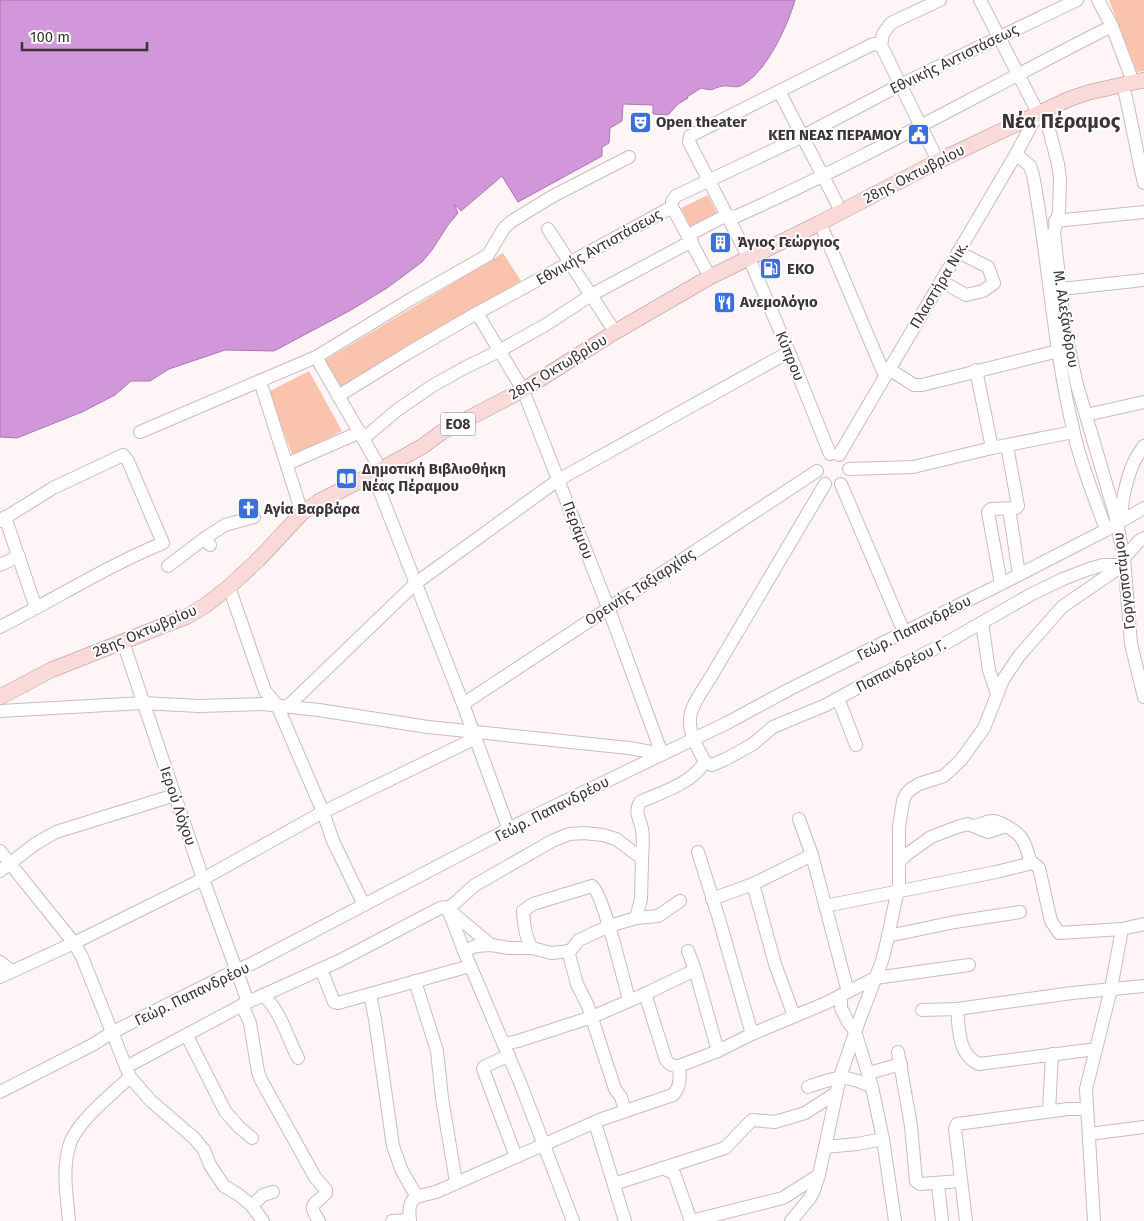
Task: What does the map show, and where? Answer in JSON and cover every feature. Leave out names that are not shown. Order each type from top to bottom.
[{"type":"main road","name":"28ης Οκτωβρίου","points":[[0,697],[51,670],[188,616],[229,587],[259,559],[302,512],[323,499],[377,472],[442,432],[523,390],[615,332],[710,278],[938,161],[1038,113],[1090,92],[1133,82]]},
{"type":"street","points":[[938,161],[881,45],[883,34],[891,23],[940,0]]},
{"type":"street","name":"Μ. Αλεξάνδρου","points":[[980,0],[1038,113],[1048,126],[1058,164],[1060,179],[1059,212],[1054,232],[1058,351],[1080,457],[1111,527]]},
{"type":"street","name":"Εθνικής Αντιστάσεως","points":[[338,396],[477,313],[672,207],[672,201],[676,196],[1077,0]]},
{"type":"street","points":[[1098,0],[1112,26],[1133,82],[1130,113],[1144,183]]},
{"type":"street","points":[[287,464],[362,435],[425,391],[547,324],[727,215],[737,216],[823,176],[1112,26]]},
{"type":"street","points":[[841,211],[779,91],[873,44],[881,45]]},
{"type":"street","name":"Κύπρου","points":[[779,91],[690,136],[690,147],[749,258],[834,455]]},
{"type":"street","name":"Πλαστήρα Νικ.","points":[[834,455],[942,281],[1038,113]]},
{"type":"street","name":"Μ. Αλεξάνδρου","points":[[1016,154],[1030,166],[1033,175],[1055,290],[1111,527]]},
{"type":"street","points":[[140,432],[316,357],[488,255],[504,228],[512,221],[553,196],[629,157]]},
{"type":"street","points":[[672,207],[710,278]]},
{"type":"street","points":[[1056,221],[1144,212]]},
{"type":"street","points":[[820,223],[887,372],[914,385],[922,385],[1058,351]]},
{"type":"street","points":[[548,229],[615,332]]},
{"type":"street","points":[[942,281],[966,295],[983,291],[994,283],[988,267],[958,252]]},
{"type":"street","points":[[1055,290],[1144,280]]},
{"type":"street","name":"Περάμου","points":[[477,313],[523,390],[608,607],[662,754]]},
{"type":"street","points":[[282,706],[416,583],[558,480],[789,352]]},
{"type":"street","points":[[316,357],[362,435],[509,830]]},
{"type":"street","points":[[976,370],[992,448]]},
{"type":"street","points":[[260,382],[302,512]]},
{"type":"street","points":[[1086,415],[1144,402]]},
{"type":"street","points":[[849,469],[913,467],[992,448],[1074,432]]},
{"type":"street","points":[[1002,584],[988,512],[992,509],[1016,508],[1018,502],[1007,446]]},
{"type":"street","points":[[1111,527],[1122,513],[1131,467],[1144,446]]},
{"type":"street","points":[[0,626],[36,608],[91,577],[163,543],[128,460],[123,455],[53,488],[3,519],[19,556],[36,608]]},
{"type":"street","points":[[834,455],[845,460],[849,469],[841,484],[834,486],[825,484],[819,479],[817,471],[820,460],[834,455]]},
{"type":"street","name":"Ορεινής Ταξιαρχίας","points":[[463,704],[817,471]]},
{"type":"street","points":[[636,918],[641,899],[642,862],[642,829],[637,816],[637,807],[640,802],[675,786],[695,774],[705,762],[693,740],[689,715],[825,484]]},
{"type":"street","points":[[841,484],[904,632]]},
{"type":"street","name":"Γεώρ. Παπανδρέου","points":[[0,1092],[94,1044],[111,1033],[251,964],[509,830],[693,740],[1002,584],[1144,508]]},
{"type":"street","points":[[1009,509],[1019,574]]},
{"type":"street","points":[[168,566],[208,541],[225,525],[254,517]]},
{"type":"street","name":"Γοργοποτάμου","points":[[1111,527],[1124,562],[1131,644],[1143,692]]},
{"type":"street","points":[[790,1221],[810,1198],[814,1190],[819,1175],[840,1077],[874,978],[882,961],[898,892],[900,815],[906,794],[911,788],[944,776],[961,760],[984,728],[1003,680],[1019,656],[1062,607],[1124,562],[1139,541],[1144,538]]},
{"type":"street","points":[[0,565],[19,556]]},
{"type":"street","name":"Παπανδρέου Γ.","points":[[705,762],[712,765],[726,759],[753,744],[773,727],[838,698],[873,678],[946,643],[1032,594],[1075,574],[1103,565],[1124,562]]},
{"type":"street","points":[[229,587],[265,691],[282,706],[333,841],[364,905]]},
{"type":"street","points":[[982,623],[989,670],[997,694]]},
{"type":"street","name":"Ιερού Λόχου","points":[[123,642],[203,879],[236,970],[248,1016],[258,1072],[315,1177],[326,1190],[326,1193],[313,1203],[312,1206],[312,1210],[319,1221]]},
{"type":"street","points":[[838,698],[856,745]]},
{"type":"street","points":[[0,711],[144,704],[199,706],[262,704],[474,735],[629,748],[662,754]]},
{"type":"street","points":[[0,977],[74,943],[203,879],[323,812],[474,735]]},
{"type":"street","points":[[5,867],[35,844],[56,832],[175,795]]},
{"type":"street","points":[[798,819],[812,855],[825,906],[845,994],[841,1008],[855,1031],[869,1073],[883,1139],[895,1221]]},
{"type":"street","points":[[899,862],[931,837],[968,824],[988,832],[1006,826],[1020,834],[1031,864]]},
{"type":"street","points":[[448,909],[476,885],[552,841],[569,834],[603,835],[616,839],[633,850],[642,862]]},
{"type":"street","points":[[0,851],[5,867],[74,943],[82,957],[128,1072],[151,1101],[194,1138],[204,1150],[210,1164],[224,1186],[252,1206],[263,1221]]},
{"type":"street","points":[[698,852],[752,1034]]},
{"type":"street","points":[[712,899],[754,884],[812,855]]},
{"type":"street","points":[[825,906],[1031,864],[1037,865],[1039,868],[1051,921],[1059,933],[1122,929],[1144,924]]},
{"type":"street","points":[[754,884],[775,964],[794,1016]]},
{"type":"street","points":[[532,948],[528,942],[525,930],[524,911],[533,904],[592,886],[595,888],[609,926],[629,1000]]},
{"type":"street","points":[[464,951],[476,946],[491,945],[509,948],[532,948],[551,952],[568,951],[579,940],[609,926],[636,918],[658,916],[680,901]]},
{"type":"street","points":[[69,1221],[66,1200],[68,1147],[72,1138],[88,1117],[128,1072],[245,1003],[382,940],[440,908],[446,907],[491,945]]},
{"type":"street","points":[[448,909],[506,1049],[573,1221]]},
{"type":"street","points":[[888,936],[955,922],[1020,912]]},
{"type":"street","points":[[1094,1221],[1086,1089],[1112,989],[1122,929]]},
{"type":"street","points":[[568,951],[615,1089],[621,1098],[625,1110]]},
{"type":"street","points":[[688,951],[718,1051]]},
{"type":"street","points":[[0,962],[12,971]]},
{"type":"street","points":[[645,994],[666,1060],[670,1065],[679,1066],[718,1051],[752,1034],[845,994],[874,978],[969,965]]},
{"type":"street","points":[[321,969],[334,1002],[343,1003],[470,966]]},
{"type":"street","points":[[516,1157],[482,1069],[506,1049],[592,1017],[695,970]]},
{"type":"street","points":[[415,982],[436,1051],[456,1182]]},
{"type":"street","points":[[922,1010],[957,1008],[1144,986]]},
{"type":"street","points":[[263,995],[280,1015],[298,1058]]},
{"type":"street","points":[[370,995],[393,1146],[405,1176],[417,1197]]},
{"type":"street","points":[[957,1008],[964,1052],[971,1061],[979,1064],[1096,1049]]},
{"type":"street","points":[[187,1036],[225,1111],[252,1138]]},
{"type":"street","points":[[1049,1111],[1052,1054]]},
{"type":"street","points":[[869,1073],[900,1058],[912,1134],[916,1180],[920,1184],[961,1181]]},
{"type":"street","points":[[392,1221],[410,1220],[409,1208],[412,1201],[417,1197],[436,1192],[625,1110],[673,1095],[678,1090],[680,1080],[679,1066]]},
{"type":"street","points":[[614,1184],[726,1148],[752,1120],[775,1122],[805,1113],[814,1104],[814,1085],[840,1077],[850,1078],[872,1087]]},
{"type":"street","points":[[810,1108],[836,1093]]},
{"type":"street","points":[[966,1221],[955,1129],[957,1124],[1049,1111],[1087,1109]]},
{"type":"street","points":[[595,1123],[625,1221]]},
{"type":"street","points":[[1088,1134],[1144,1127]]},
{"type":"street","points":[[825,1147],[883,1139]]},
{"type":"street","points":[[662,1168],[674,1173],[694,1221],[783,1198],[819,1175]]},
{"type":"street","points":[[938,1184],[942,1221]]},
{"type":"street","points":[[252,1206],[263,1195],[273,1192]]},
{"type":"street","points":[[783,1198],[790,1213],[790,1221]]},
{"type":"shaded area","points":[[0,0],[795,0],[775,47],[751,79],[737,87],[723,86],[711,90],[701,88],[666,115],[653,114],[653,105],[623,104],[622,121],[610,128],[609,143],[602,147],[602,156],[518,202],[502,176],[461,211],[454,204],[458,213],[422,262],[387,288],[351,310],[274,351],[225,350],[169,369],[150,381],[131,381],[115,395],[82,412],[17,438],[0,437]]},
{"type":"shaded area","points":[[1109,0],[1144,0],[1144,71],[1137,72]]},
{"type":"shaded area","points":[[708,195],[719,217],[692,230],[681,208]]},
{"type":"shaded area","points":[[503,253],[521,281],[338,388],[322,362]]},
{"type":"shaded area","points":[[309,371],[342,431],[293,456],[268,392]]},
{"type":"place","name":"Open theater","points":[[640,122]]},
{"type":"place","name":"ΚΕΠ ΝΕΑΣ ΠΕΡΑΜΟΥ","points":[[918,135]]},
{"type":"place","name":"Άγιος Γεώργιος","points":[[721,242]]},
{"type":"place","name":"EKO","points":[[771,269]]},
{"type":"place","name":"Ανεμολόγιο","points":[[724,302]]},
{"type":"place","name":"Δημοτική Βιβλιοθήκη Νέας Πέραμου","points":[[346,478]]},
{"type":"place","name":"Αγία Βαρβάρα","points":[[248,509]]},
{"type":"district","name":"Νέα Πέραμος","points":[[1061,121]]}]
